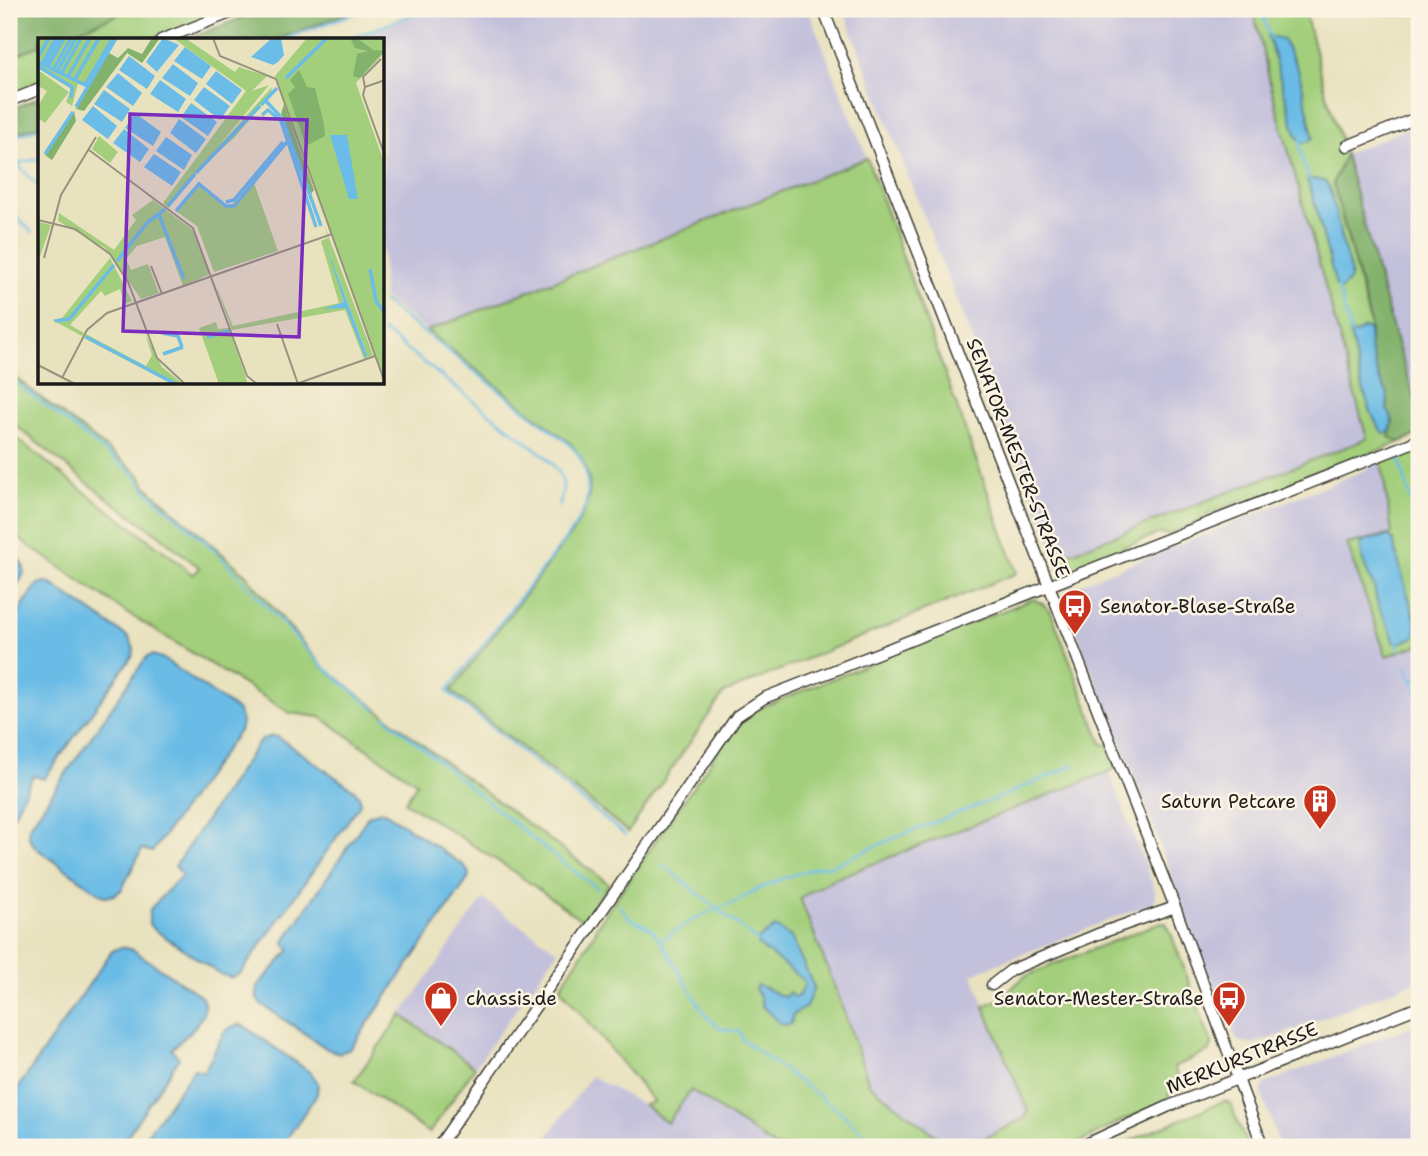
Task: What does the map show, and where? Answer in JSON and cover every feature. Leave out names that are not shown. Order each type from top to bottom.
[{"type":"street","points":[[166,38],[240,9]]},
{"type":"street","name":"SENATOR-MESTER-STRASSE","points":[[823,9],[1175,907],[1264,1147]]},
{"type":"street","points":[[9,101],[38,90]]},
{"type":"street","points":[[1347,146],[1419,117]]},
{"type":"street","points":[[438,1147],[737,716],[764,698],[1419,440]]},
{"type":"street","points":[[992,985],[1011,970],[1098,934],[1175,907]]},
{"type":"street","name":"MERKURSTRASSE","points":[[1080,1147],[1136,1120],[1419,1007]]},
{"type":"shaded area","points":[[436,9],[808,9],[867,158],[427,331],[385,299],[385,38],[357,38]]},
{"type":"shaded area","points":[[843,9],[1253,9],[1271,87],[1367,439],[1057,558]]},
{"type":"shaded area","points":[[1419,124],[1419,412],[1395,337],[1345,154]]},
{"type":"shaded area","points":[[1381,460],[1393,534],[1347,544],[1387,655],[1419,645],[1419,980],[1273,1038],[1251,1044],[1237,1040],[1196,943],[1149,814],[1064,601],[1065,594],[1071,588],[1368,469],[1370,465]]},
{"type":"shaded area","points":[[1109,771],[1155,890],[1155,900],[972,974],[1028,1111],[1026,1117],[968,1147],[950,1147],[869,1084],[800,898],[834,879]]},
{"type":"shaded area","points":[[483,899],[558,951],[475,1067],[401,1015]]},
{"type":"shaded area","points":[[1419,1023],[1419,1147],[1280,1147],[1261,1091],[1264,1084]]},
{"type":"shaded area","points":[[591,1076],[647,1107],[667,1122],[691,1090],[775,1147],[540,1147]]},
{"type":"green space","points":[[9,9],[230,9],[156,38],[38,38],[38,85],[9,97]]},
{"type":"green space","points":[[9,9],[133,9],[58,38],[38,38],[38,46],[9,58]]},
{"type":"green space","points":[[264,9],[358,9],[281,38],[190,38]]},
{"type":"green space","points":[[1253,9],[1304,9],[1345,154],[1333,183],[1401,442],[1333,469],[1328,467],[1292,481],[1290,486],[1249,502],[1243,500],[1167,535],[1161,533],[1123,547],[1120,553],[1063,575],[1057,558],[1367,439],[1271,87]]},
{"type":"green space","points":[[38,98],[38,126],[9,136],[9,110]]},
{"type":"green space","points":[[1345,154],[1395,337],[1419,412],[1417,435],[1401,442],[1389,437],[1393,421],[1387,411],[1388,394],[1379,378],[1370,348],[1370,320],[1333,183]]},
{"type":"green space","points":[[867,158],[1017,573],[724,693],[628,832],[451,691],[572,533],[585,508],[590,487],[585,466],[569,442],[427,331]]},
{"type":"green space","points":[[9,373],[138,473],[147,487],[245,574],[321,665],[450,766],[609,884],[582,920],[507,867],[405,802],[417,783],[320,717],[290,713],[124,611],[9,532],[9,432],[193,575],[200,568],[9,420]]},
{"type":"green space","points":[[1419,447],[1419,645],[1386,656],[1347,544],[1392,534],[1381,460]]},
{"type":"green space","points":[[1033,599],[1051,612],[1102,744],[1108,745],[1116,769],[834,879],[800,898],[869,1084],[950,1147],[775,1147],[691,1090],[667,1123],[644,1105],[654,1102],[560,988],[595,929],[722,745],[755,710]]},
{"type":"green space","points":[[1161,922],[1166,923],[1170,931],[1212,1044],[1210,1051],[1174,1067],[1179,1079],[1168,1096],[1168,1101],[1071,1147],[968,1147],[1026,1117],[1028,1111],[984,1006],[1000,999],[1025,976]]},
{"type":"green space","points":[[401,1015],[475,1067],[429,1133],[354,1081]]},
{"type":"green space","points":[[1224,1101],[1230,1103],[1247,1145],[1115,1147]]},
{"type":"water","points":[[1268,36],[1283,39],[1298,70],[1313,137],[1310,141],[1303,143],[1297,137]]},
{"type":"water","points":[[1307,180],[1324,181],[1332,197],[1351,273],[1349,281],[1341,290],[1336,286]]},
{"type":"water","points":[[1364,328],[1369,330],[1370,348],[1379,378],[1388,394],[1387,410],[1392,422],[1390,431],[1385,434],[1368,404],[1350,333],[1356,334]]},
{"type":"water","points":[[1388,536],[1393,540],[1417,625],[1415,637],[1399,643],[1394,642],[1378,605],[1361,549],[1361,544],[1366,540]]},
{"type":"water","points":[[9,551],[22,563],[24,573],[9,596]]},
{"type":"water","points":[[44,582],[53,585],[129,638],[134,649],[133,655],[44,779],[33,776],[9,821],[9,626],[34,589]]},
{"type":"water","points":[[152,655],[162,658],[238,711],[241,728],[152,852],[142,849],[122,889],[113,895],[105,896],[36,848],[28,833],[29,827],[143,662]]},
{"type":"water","points":[[278,737],[354,790],[360,798],[360,804],[241,973],[232,978],[220,974],[152,928],[149,924],[149,913],[182,875],[175,866],[256,746],[261,740]]},
{"type":"water","points":[[381,811],[463,865],[469,873],[468,879],[350,1049],[340,1053],[329,1050],[261,1004],[257,999],[257,989],[290,950],[284,942],[369,815]]},
{"type":"water","points":[[775,927],[791,937],[814,987],[806,1007],[793,1015],[791,1024],[784,1025],[762,1006],[755,989],[757,985],[785,997],[789,992],[793,997],[799,996],[805,984],[758,945],[759,939]]},
{"type":"water","points":[[121,947],[133,950],[201,996],[204,1010],[201,1018],[172,1049],[179,1058],[120,1147],[18,1147],[9,1141],[9,1101],[112,951]]},
{"type":"water","points":[[239,1024],[311,1073],[318,1083],[317,1094],[281,1147],[138,1147],[194,1069],[204,1072],[224,1032]]},
{"type":"waterway","points":[[287,38],[366,9]]},
{"type":"waterway","points":[[350,38],[430,9]]},
{"type":"waterway","points":[[1261,9],[1271,40]]},
{"type":"waterway","points":[[10,152],[10,138],[38,129]]},
{"type":"waterway","points":[[1301,139],[1301,154],[1309,180]]},
{"type":"waterway","points":[[9,169],[38,159]]},
{"type":"waterway","points":[[9,188],[11,162]]},
{"type":"waterway","points":[[17,164],[38,186]]},
{"type":"waterway","points":[[9,210],[32,232]]},
{"type":"waterway","points":[[1338,286],[1351,334]]},
{"type":"waterway","points":[[385,303],[568,443],[580,456],[588,491],[585,507],[574,528],[447,691],[625,835]]},
{"type":"waterway","points":[[385,333],[545,456],[562,479],[563,491],[559,507]]},
{"type":"waterway","points":[[9,377],[134,474],[147,491],[215,550],[321,665],[376,710]]},
{"type":"waterway","points":[[1399,459],[1419,528]]},
{"type":"waterway","points":[[1398,643],[1400,650]]},
{"type":"waterway","points":[[1407,667],[1419,698]]},
{"type":"waterway","points":[[1412,680],[1419,677]]},
{"type":"waterway","points":[[384,716],[550,853],[598,889]]},
{"type":"waterway","points":[[661,941],[687,923],[784,878],[817,867],[831,866],[1074,765]]},
{"type":"waterway","points":[[663,865],[759,942]]},
{"type":"waterway","points":[[620,906],[629,918],[650,928],[661,941],[710,1020],[720,1028],[739,1032],[748,1044],[885,1147]]},
{"type":"place","name":"Senator-Blase-Straße","points":[[1075,636]]},
{"type":"place","name":"Saturn Petcare","points":[[1320,831]]},
{"type":"place","name":"chassis.de","points":[[441,1028]]},
{"type":"place","name":"Senator-Mester-Straße","points":[[1229,1028]]}]
